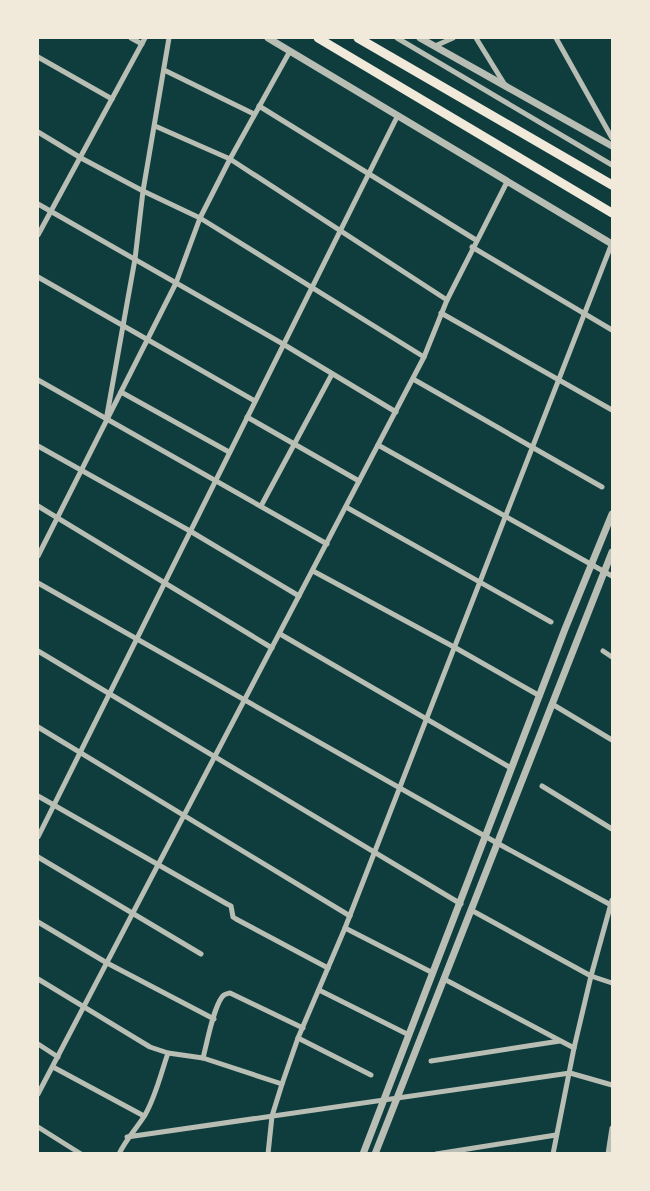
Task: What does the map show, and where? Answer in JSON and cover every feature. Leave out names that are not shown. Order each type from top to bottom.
[{"type":"highway","points":[[318,38],[612,213]]},
{"type":"highway","points":[[358,38],[612,185]]},
{"type":"street","points":[[131,38],[142,44]]},
{"type":"street","points":[[38,235],[145,38]]},
{"type":"street","points":[[107,420],[135,259],[143,191],[169,38]]},
{"type":"street","points":[[268,38],[612,244],[350,916],[298,1038],[272,1116],[268,1154]]},
{"type":"street","points":[[396,38],[612,165]]},
{"type":"street","points":[[420,38],[612,146]]},
{"type":"street","points":[[435,46],[453,38]]},
{"type":"street","points":[[476,38],[506,88]]},
{"type":"street","points":[[556,38],[611,131],[612,138]]},
{"type":"street","points":[[38,556],[176,283],[200,218],[254,114],[290,51]]},
{"type":"street","points":[[38,57],[112,99]]},
{"type":"street","points":[[164,70],[254,114]]},
{"type":"street","points":[[259,106],[476,240]]},
{"type":"street","points":[[38,837],[398,115]]},
{"type":"street","points":[[154,126],[230,159],[447,300]]},
{"type":"street","points":[[38,132],[143,191],[200,218],[424,357]]},
{"type":"street","points":[[38,1094],[413,379],[472,247],[507,182]]},
{"type":"street","points":[[38,204],[283,344],[396,412]]},
{"type":"street","points":[[472,247],[612,330]]},
{"type":"street","points":[[38,277],[255,401]]},
{"type":"street","points":[[441,313],[612,410]]},
{"type":"street","points":[[261,507],[332,374]]},
{"type":"street","points":[[413,379],[602,487]]},
{"type":"street","points":[[38,380],[327,544]]},
{"type":"street","points":[[121,392],[229,452]]},
{"type":"street","points":[[247,417],[359,481]]},
{"type":"street","points":[[378,445],[612,576]]},
{"type":"street","points":[[38,446],[190,531],[299,596]]},
{"type":"street","points":[[38,506],[272,648]]},
{"type":"street","points":[[346,507],[551,622]]},
{"type":"street","points":[[363,1154],[565,629],[612,514]]},
{"type":"street","points":[[375,1154],[612,552]]},
{"type":"street","points":[[313,571],[540,696]]},
{"type":"street","points":[[38,583],[497,843],[612,902],[574,1048],[553,1154]]},
{"type":"street","points":[[279,634],[511,768]]},
{"type":"street","points":[[38,651],[460,904]]},
{"type":"street","points":[[603,651],[612,657]]},
{"type":"street","points":[[552,704],[612,740]]},
{"type":"street","points":[[38,727],[350,916]]},
{"type":"street","points":[[542,786],[612,829]]},
{"type":"street","points":[[38,796],[231,906],[233,917],[236,919],[328,968]]},
{"type":"street","points":[[38,856],[132,915],[201,954]]},
{"type":"street","points":[[471,910],[591,976],[612,983]]},
{"type":"street","points":[[38,922],[107,963],[214,1019]]},
{"type":"street","points":[[345,928],[433,973]]},
{"type":"street","points":[[38,979],[150,1047],[168,1053],[203,1059],[282,1084]]},
{"type":"street","points":[[444,979],[574,1048]]},
{"type":"street","points":[[319,990],[408,1035]]},
{"type":"street","points":[[203,1059],[222,997],[230,993],[303,1028]]},
{"type":"street","points":[[298,1038],[371,1075]]},
{"type":"street","points":[[431,1061],[561,1041]]},
{"type":"street","points":[[38,1044],[58,1057]]},
{"type":"street","points":[[119,1154],[127,1137],[144,1116],[168,1053]]},
{"type":"street","points":[[53,1066],[144,1116]]},
{"type":"street","points":[[127,1137],[570,1073],[612,1085]]},
{"type":"street","points":[[38,1127],[81,1154]]},
{"type":"street","points":[[608,1154],[612,1128]]},
{"type":"street","points":[[436,1154],[556,1135]]}]
